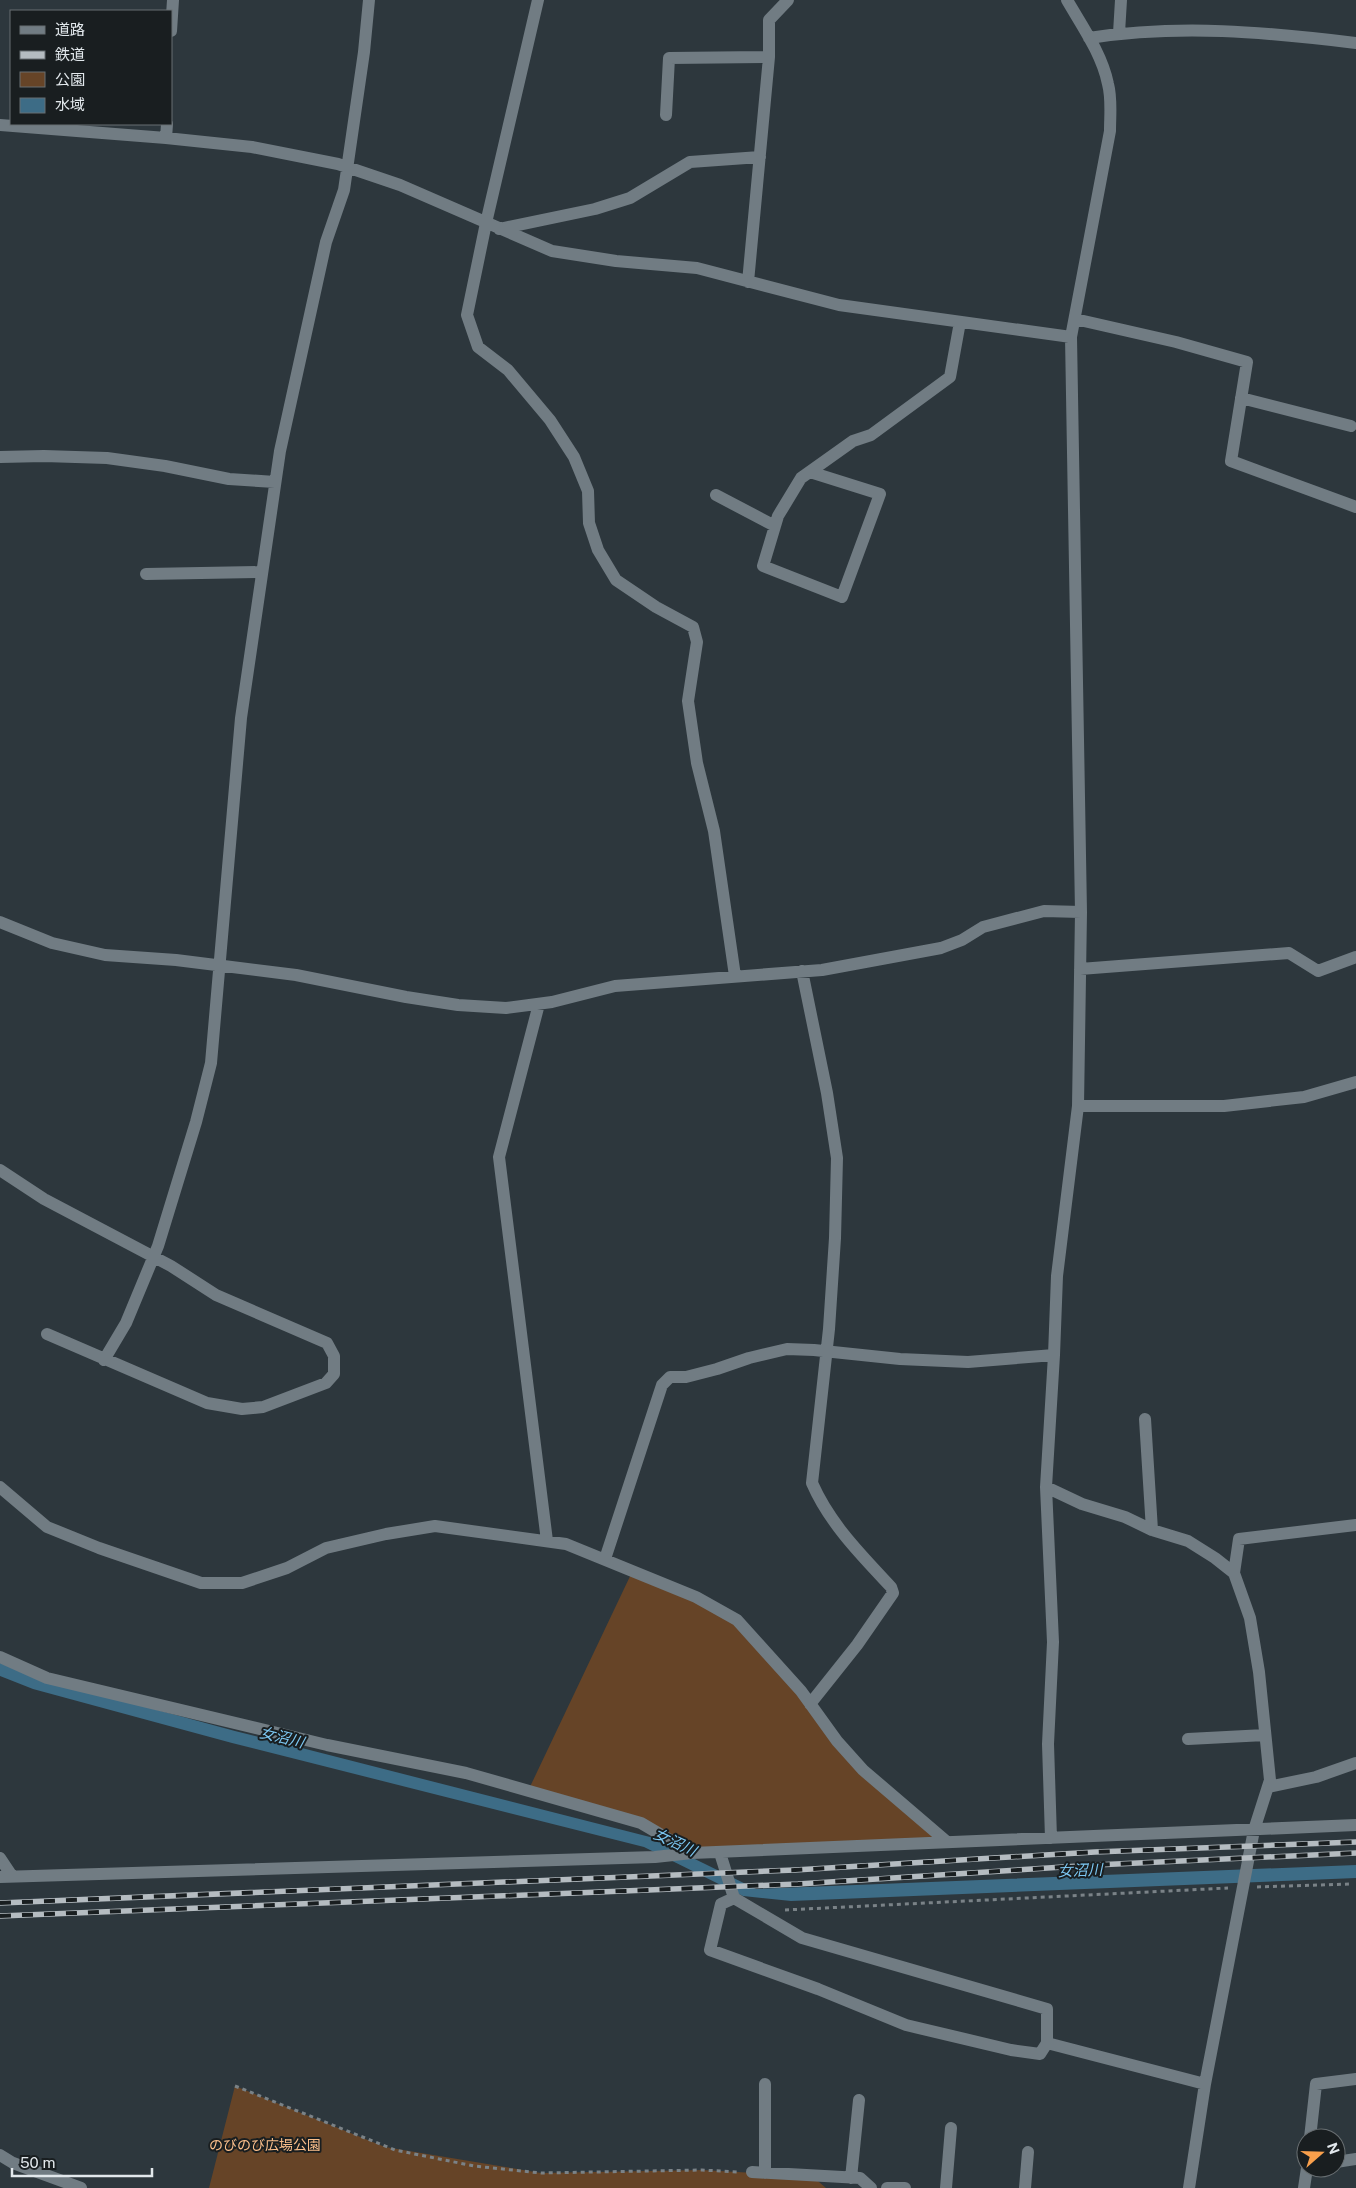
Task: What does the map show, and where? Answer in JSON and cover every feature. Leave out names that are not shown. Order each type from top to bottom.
[{"type":"street","points":[[172,15],[173,0]]},
{"type":"street","points":[[104,1360],[126,1323],[154,1257],[196,1122],[211,1063],[241,718],[275,482],[280,451],[326,242],[344,190],[364,52],[369,0]]},
{"type":"street","points":[[538,0],[486,223],[467,315],[478,347],[508,370],[550,420],[574,457],[588,491],[589,523],[598,550],[616,580],[656,607],[693,627],[697,642],[688,701],[697,762],[714,831],[735,976]]},
{"type":"street","points":[[748,282],[769,57],[769,20],[788,0]]},
{"type":"street","points":[[1051,1838],[1048,1744],[1053,1642],[1046,1487],[1057,1276],[1078,1106],[1080,969],[1071,337],[1110,121],[1111,102],[1103,66],[1067,0]]},
{"type":"street","points":[[1119,33],[1121,0]]},
{"type":"street","points":[[1089,38],[1119,33],[1194,30],[1250,31],[1356,43]]},
{"type":"street","points":[[666,115],[669,58],[769,57]]},
{"type":"street","points":[[0,125],[166,138],[252,148],[347,167],[400,185],[552,251],[616,261],[697,268],[839,306],[1071,337]]},
{"type":"street","points":[[166,138],[167,125]]},
{"type":"street","points":[[499,229],[595,209],[630,198],[690,162],[760,157]]},
{"type":"street","points":[[1075,318],[1176,342],[1247,362],[1231,461],[1356,507]]},
{"type":"street","points":[[810,472],[880,494],[842,598],[763,566],[778,516],[801,478],[853,441],[872,435],[950,377],[960,322]]},
{"type":"street","points":[[1241,398],[1351,426]]},
{"type":"street","points":[[0,457],[107,458],[165,466],[229,480],[275,482]]},
{"type":"street","points":[[716,495],[775,526]]},
{"type":"street","points":[[146,574],[262,572]]},
{"type":"street","points":[[0,922],[52,943],[105,955],[296,975],[406,997],[458,1005],[506,1008],[539,1004],[615,986],[831,968],[941,948],[962,940],[982,927],[1044,912],[1080,912]]},
{"type":"street","points":[[1080,969],[1288,953],[1318,971],[1356,957]]},
{"type":"street","points":[[802,971],[827,1093],[837,1158],[835,1238],[827,1351],[812,1483],[818,1498],[845,1537],[891,1586],[893,1593],[857,1645],[810,1704]]},
{"type":"street","points":[[539,1004],[499,1157],[547,1541]]},
{"type":"street","points":[[1078,1106],[1224,1106],[1304,1098],[1356,1082]]},
{"type":"street","points":[[0,1170],[44,1199],[154,1257],[216,1295],[327,1343],[334,1356],[334,1374],[326,1383],[263,1407],[242,1409],[207,1403],[47,1334]]},
{"type":"street","points":[[605,1559],[662,1385],[670,1377],[686,1376],[718,1369],[749,1358],[787,1349],[827,1351],[900,1359],[968,1362],[1054,1355]]},
{"type":"street","points":[[1145,1419],[1152,1530]]},
{"type":"street","points":[[0,1487],[47,1528],[99,1548],[201,1582],[242,1582],[287,1568],[326,1548],[386,1534],[435,1526],[566,1544],[696,1597],[737,1620],[810,1704],[862,1770],[946,1841]]},
{"type":"street","points":[[1046,1487],[1082,1504],[1125,1517],[1152,1530],[1188,1541],[1234,1573]]},
{"type":"street","points":[[1190,2188],[1205,2084],[1254,1830],[1270,1780],[1259,1672],[1250,1618],[1234,1573],[1239,1539],[1356,1525]]},
{"type":"street","points":[[0,1657],[47,1678],[328,1746],[466,1773],[640,1823],[692,1853]]},
{"type":"street","points":[[1188,1739],[1265,1735]]},
{"type":"street","points":[[1268,1787],[1316,1777],[1356,1763]]},
{"type":"street","points":[[0,1858],[6,1877],[655,1857],[692,1853],[946,1841],[1356,1825]]},
{"type":"street","points":[[720,1853],[733,1898],[802,1938],[1047,2009],[1047,2043],[1040,2054],[1011,2050],[906,2025],[818,1989],[710,1950],[721,1904],[733,1898]]},
{"type":"street","points":[[1047,2043],[1205,2084]]},
{"type":"street","points":[[1311,2128],[1316,2084],[1356,2079]]},
{"type":"street","points":[[765,2084],[758,2172],[860,2178],[871,2188]]},
{"type":"street","points":[[850,2178],[859,2100]]},
{"type":"street","points":[[946,2188],[951,2128]]},
{"type":"street","points":[[1025,2188],[1028,2152]]},
{"type":"street","points":[[1,2160],[81,2188]]},
{"type":"street","points":[[887,2188],[905,2188]]},
{"type":"path","points":[[764,1916],[791,1908],[1349,1884]]},
{"type":"path","points":[[235,2086],[395,2150],[474,2166],[541,2173],[702,2170],[758,2172]]},
{"type":"green space","points":[[633,1570],[737,1620],[837,1741],[946,1841],[692,1853],[641,1823],[528,1791]]},
{"type":"green space","name":"のびのび広場公園","points":[[235,2086],[385,2147],[541,2173],[702,2170],[812,2176],[826,2188],[209,2188]]},
{"type":"water","points":[[0,1663],[36,1677],[235,1731],[650,1837],[756,1889],[1356,1865],[1356,1878],[791,1901],[743,1896],[644,1847],[232,1743],[33,1689],[0,1676]]},
{"type":"railway","points":[[0,1903],[795,1870],[1095,1852],[1356,1842]]},
{"type":"railway","points":[[0,1916],[798,1884],[1095,1865],[1356,1853]]},
{"type":"water label","name":"女沼川","points":[[282,1737]]},
{"type":"water label","name":"女沼川","points":[[675,1842]]},
{"type":"water label","name":"女沼川","points":[[1080,1870]]}]
